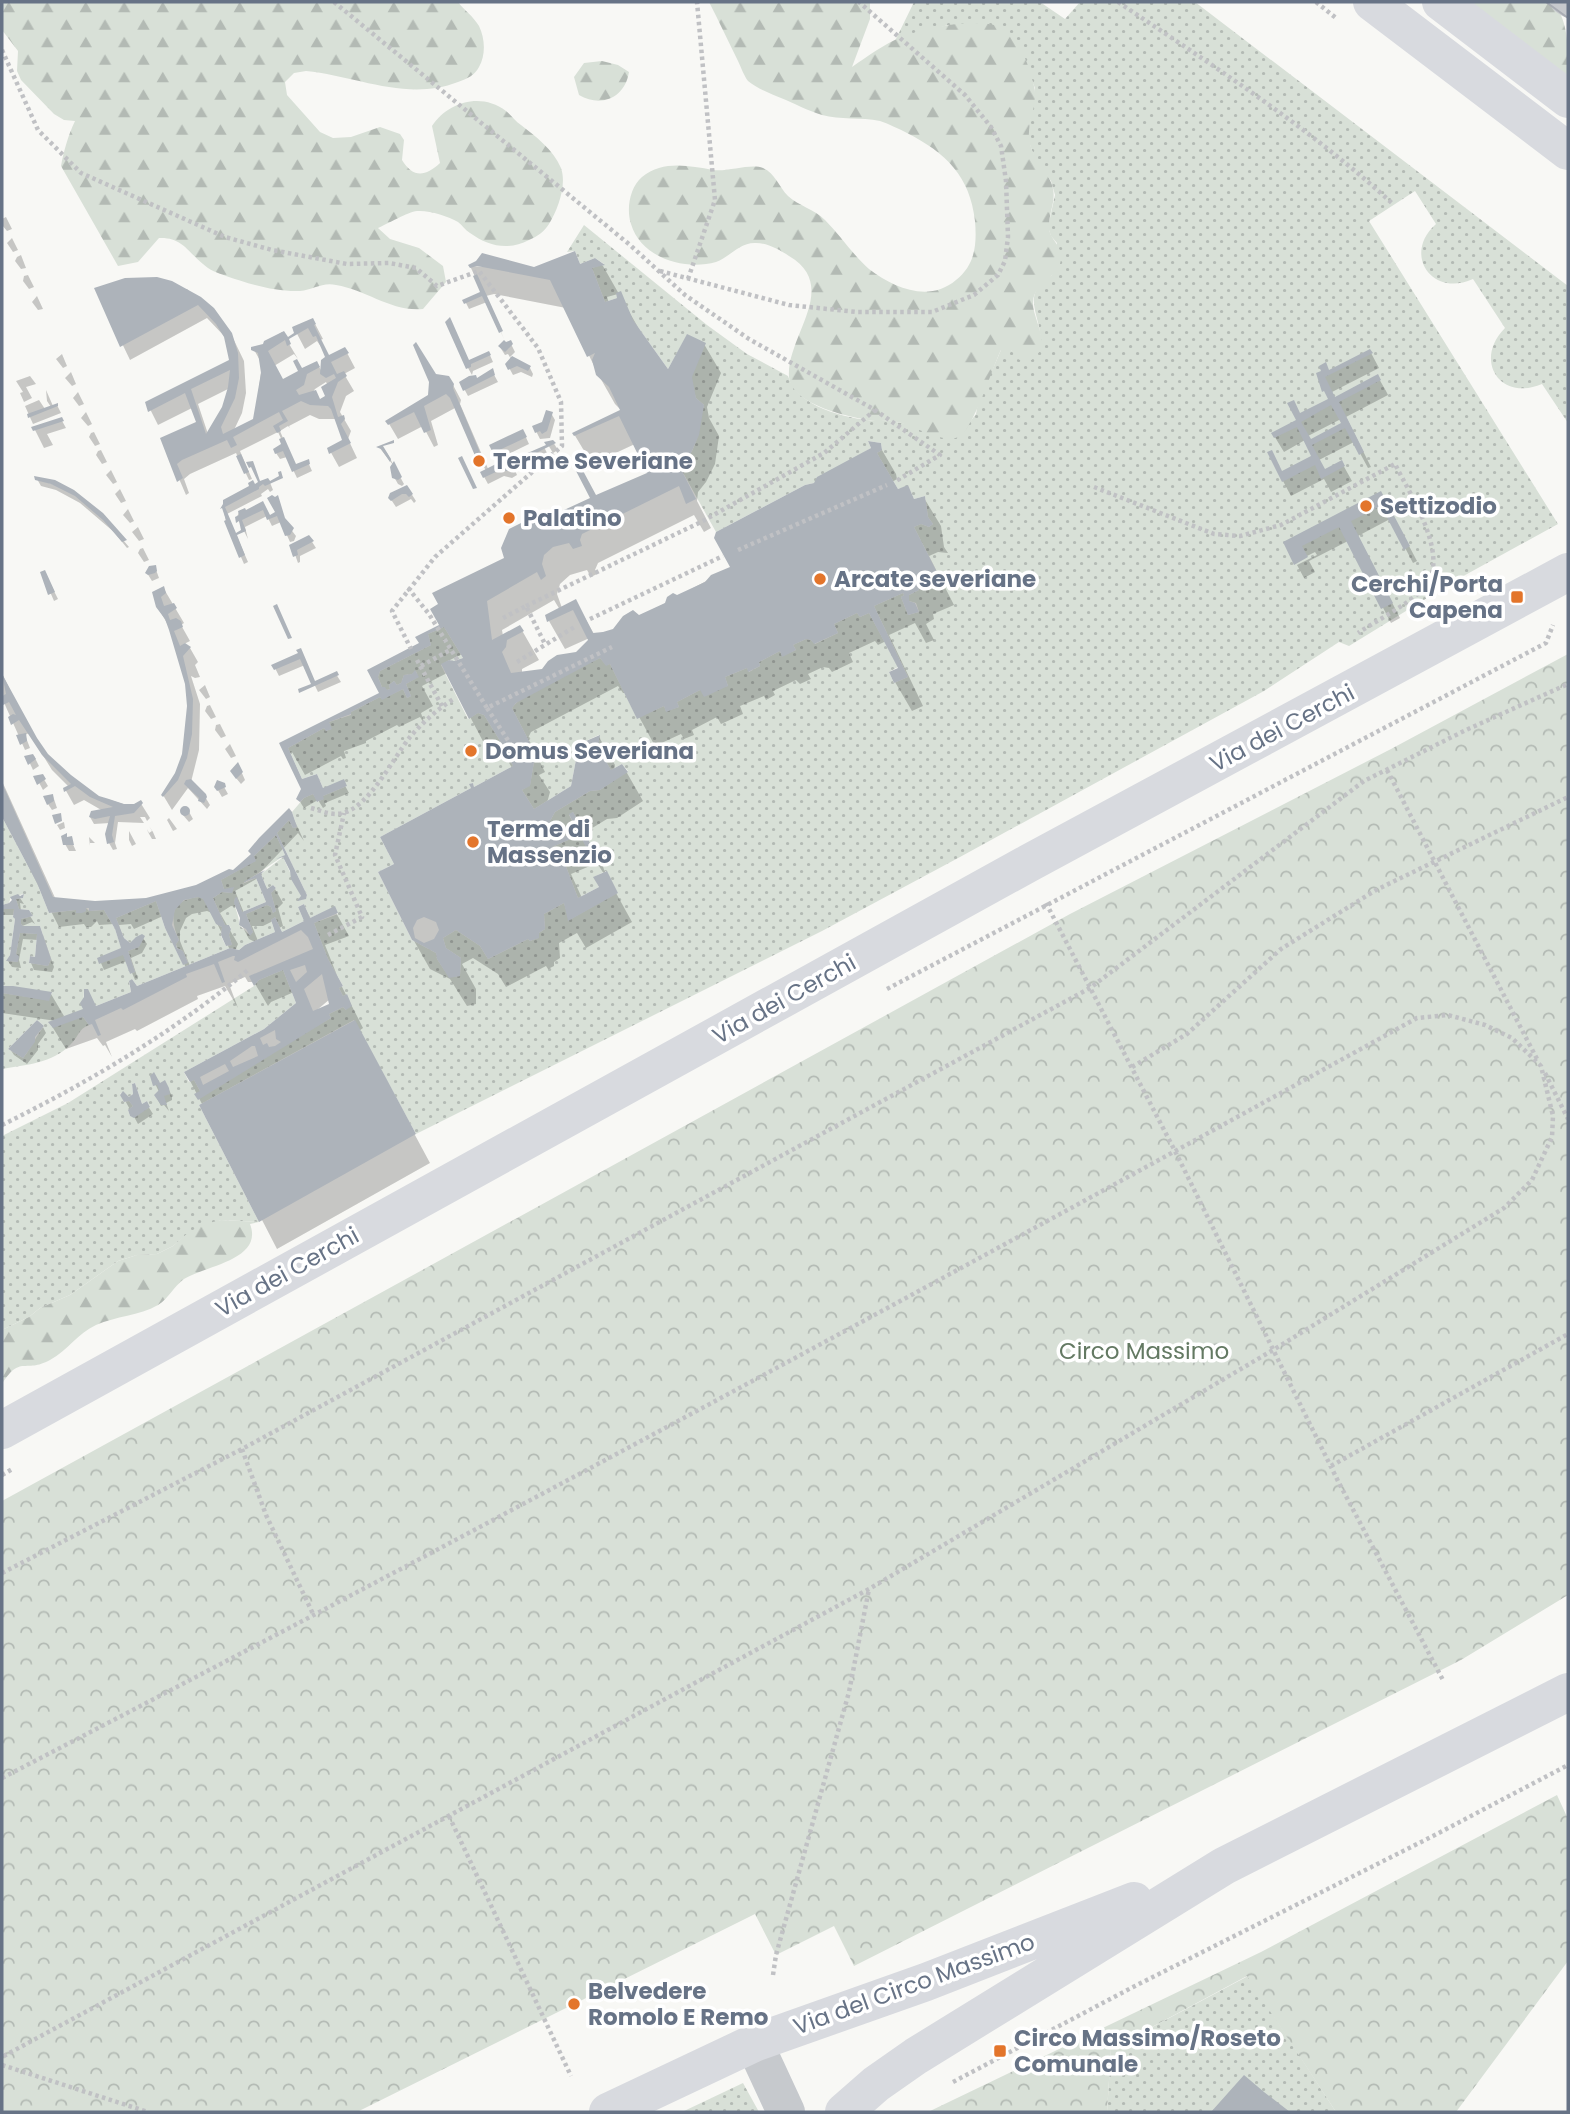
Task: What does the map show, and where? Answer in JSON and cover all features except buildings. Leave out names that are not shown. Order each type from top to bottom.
[{"type":"main road","points":[[1372,2],[1568,151]]},
{"type":"main road","points":[[1441,2],[1568,99]]},
{"type":"main road","name":"Via dei Cerchi","points":[[2,1430],[1029,863],[1568,572]]},
{"type":"main road","name":"Via del Circo Massimo","points":[[844,2112],[916,2056],[1224,1866],[1568,1692]]},
{"type":"main road","name":"Via del Circo Massimo","points":[[608,2112],[754,2043],[926,1982],[1224,1866]]},
{"type":"street","points":[[754,2043],[786,2112]]},
{"type":"lane","points":[[1562,2],[1568,6]]},
{"type":"path","points":[[334,2],[579,203],[685,295],[749,339],[875,410],[940,455],[896,481]]},
{"type":"path","points":[[688,279],[715,200],[697,2]]},
{"type":"path","points":[[658,271],[789,305],[857,312],[932,312],[974,295],[998,275],[1005,261],[1009,237],[1001,146],[991,127],[965,94],[859,2]]},
{"type":"path","points":[[1118,2],[1240,85],[1355,169],[1394,205]]},
{"type":"path","points":[[2,50],[38,130],[81,173],[225,237],[272,250],[347,264],[389,263],[416,268],[437,286],[479,271],[538,348],[561,402],[562,446],[435,557],[408,588],[392,611],[411,649]]},
{"type":"path","points":[[503,618],[713,516],[824,453],[875,410]]},
{"type":"path","points":[[1094,487],[1214,534],[1240,536],[1281,525],[1395,464],[1432,542],[1434,565],[1424,588],[1358,633]]},
{"type":"path","points":[[737,550],[887,485]]},
{"type":"path","points":[[590,619],[723,556]]},
{"type":"path","points":[[408,588],[429,614],[511,745]]},
{"type":"path","points":[[526,606],[545,644]]},
{"type":"path","points":[[884,990],[1546,643],[1555,618]]},
{"type":"path","points":[[517,662],[576,626]]},
{"type":"path","points":[[487,708],[612,647]]},
{"type":"path","points":[[421,666],[450,650]]},
{"type":"path","points":[[417,660],[442,706]]},
{"type":"path","points":[[2,1573],[242,1449],[1090,988],[1364,781],[1568,684]]},
{"type":"path","points":[[311,808],[329,814],[344,813],[358,805],[411,736],[442,706],[455,698]]},
{"type":"path","points":[[1387,770],[1568,1119]]},
{"type":"path","points":[[1132,1067],[1187,1034],[1281,948],[1376,890],[1568,797]]},
{"type":"path","points":[[328,935],[362,917],[335,855],[344,813]]},
{"type":"path","points":[[1029,863],[1047,904],[1175,1152],[1338,1481],[1444,1682]]},
{"type":"path","points":[[2,1125],[54,1099],[134,1051],[197,1010],[248,970]]},
{"type":"path","points":[[2,1778],[314,1616],[1175,1152],[1417,1017],[1448,1015],[1485,1025],[1512,1038],[1541,1066],[1553,1115],[1552,1138],[1532,1180],[1504,1208],[1273,1350],[869,1589],[2,2057]]},
{"type":"path","points":[[1331,1466],[1568,1334]]},
{"type":"path","points":[[242,1449],[266,1515],[314,1616]]},
{"type":"path","points":[[2,1475],[26,1461]]},
{"type":"path","points":[[773,1975],[776,1955],[849,1692],[869,1589]]},
{"type":"path","points":[[941,2088],[1568,1765]]},
{"type":"path","points":[[449,1815],[571,2076]]},
{"type":"path","points":[[2,2065],[148,2112]]},
{"type":"green space","points":[[2,2],[458,2],[474,19],[483,36],[484,52],[481,62],[468,78],[439,87],[401,89],[306,71],[294,73],[285,82],[287,95],[320,132],[333,138],[351,137],[380,127],[400,134],[404,140],[402,160],[410,170],[419,174],[440,163],[432,126],[439,118],[466,102],[496,105],[544,144],[558,161],[563,182],[558,204],[543,232],[521,243],[506,246],[484,241],[454,220],[427,211],[413,212],[378,228],[390,239],[419,248],[443,266],[446,282],[423,309],[400,307],[336,285],[291,291],[253,285],[211,270],[179,242],[167,238],[159,238],[138,262],[118,266],[61,166],[75,121],[64,120],[54,114],[21,80],[17,71],[18,51],[2,30]]},
{"type":"green space","points":[[709,2],[870,2],[870,19],[852,67],[902,37],[957,24],[988,24],[1001,27],[1010,33],[1018,44],[1034,86],[1030,143],[1052,185],[1054,196],[1049,230],[1060,251],[1060,262],[1058,269],[1038,288],[1033,302],[1041,334],[1040,350],[1026,363],[1018,359],[1011,350],[1001,350],[977,409],[960,436],[938,437],[894,421],[852,417],[811,402],[792,387],[789,377],[790,361],[807,313],[811,282],[804,268],[785,254],[765,244],[750,243],[716,262],[691,265],[678,263],[654,253],[636,236],[629,212],[630,199],[638,181],[650,172],[667,166],[719,170],[758,167],[771,173],[792,199],[825,220],[869,269],[900,287],[923,292],[946,287],[962,274],[971,261],[976,230],[972,205],[962,179],[944,158],[921,141],[883,122],[822,115],[751,84],[745,77]]},
{"type":"green space","points":[[914,2],[1040,2],[1065,19],[1080,2],[1195,2],[1568,286],[1568,423],[1542,384],[1527,388],[1514,387],[1503,383],[1496,375],[1491,353],[1505,328],[1473,279],[1445,283],[1426,270],[1422,260],[1422,248],[1426,236],[1436,224],[1415,191],[1369,221],[1558,524],[1458,579],[1349,646],[1339,642],[1264,691],[822,931],[416,1134],[354,1020],[199,1105],[259,1222],[221,1220],[189,1233],[157,1254],[137,1255],[118,1261],[70,1295],[40,1308],[29,1317],[2,1330],[2,1136],[68,1103],[254,986],[259,980],[283,970],[296,1003],[264,1029],[184,1072],[189,1082],[194,1080],[200,1091],[331,1018],[329,1014],[343,1007],[346,1010],[347,994],[343,996],[339,988],[343,986],[328,959],[314,923],[338,914],[335,907],[310,918],[304,904],[298,907],[304,921],[282,932],[275,917],[271,920],[275,932],[239,950],[230,948],[137,986],[132,979],[129,982],[131,992],[96,1006],[84,989],[83,1017],[89,1025],[70,1045],[47,1059],[2,1069],[2,993],[48,1000],[52,993],[2,986],[2,909],[14,909],[15,919],[7,961],[18,962],[16,954],[20,933],[37,934],[35,957],[30,956],[29,963],[48,966],[51,959],[40,926],[21,924],[21,919],[33,916],[29,910],[19,909],[16,899],[23,898],[24,894],[11,897],[9,903],[2,905],[2,817],[37,883],[49,913],[76,910],[76,913],[86,911],[86,908],[89,911],[104,910],[115,929],[130,974],[135,972],[128,951],[139,947],[135,941],[130,943],[124,938],[116,918],[156,901],[165,928],[183,964],[188,962],[183,951],[177,948],[179,940],[174,916],[178,905],[191,898],[204,899],[215,921],[222,927],[221,936],[226,946],[232,945],[229,935],[231,928],[225,925],[213,898],[222,892],[231,893],[224,889],[221,880],[255,861],[254,856],[276,835],[285,855],[242,884],[256,878],[266,902],[242,912],[235,898],[239,925],[250,935],[253,932],[246,914],[267,905],[273,913],[276,911],[271,893],[276,888],[273,885],[267,889],[261,874],[283,857],[301,896],[306,898],[307,895],[277,833],[289,820],[293,828],[297,827],[292,812],[304,798],[313,794],[318,802],[323,796],[347,786],[323,788],[317,774],[302,779],[288,748],[324,728],[326,731],[331,729],[329,722],[351,715],[351,712],[380,697],[382,699],[403,689],[407,698],[411,696],[406,684],[418,677],[416,671],[404,675],[401,683],[397,685],[394,681],[387,690],[382,687],[378,677],[380,671],[431,645],[428,634],[444,627],[463,658],[449,660],[441,665],[468,719],[478,713],[484,715],[505,749],[501,752],[506,752],[513,766],[474,787],[473,783],[470,784],[471,788],[380,837],[394,864],[378,872],[412,940],[436,953],[449,977],[460,976],[461,958],[446,948],[443,938],[456,930],[480,946],[488,959],[528,939],[530,941],[538,938],[539,933],[545,929],[544,914],[564,903],[569,920],[617,893],[606,871],[594,877],[599,887],[578,898],[562,856],[552,851],[552,847],[580,835],[586,846],[583,830],[573,812],[569,815],[577,830],[558,839],[553,837],[550,821],[555,812],[590,791],[600,790],[628,771],[622,764],[611,770],[598,748],[599,735],[579,744],[571,786],[534,809],[522,790],[530,785],[534,762],[523,747],[530,743],[512,708],[527,695],[600,658],[606,665],[610,664],[637,718],[664,706],[666,711],[679,707],[677,702],[700,690],[728,686],[725,677],[747,668],[749,672],[760,666],[759,662],[780,651],[782,656],[796,650],[793,645],[806,639],[815,644],[838,633],[834,624],[857,613],[860,617],[869,613],[898,667],[889,672],[894,683],[908,677],[874,606],[903,593],[901,597],[908,615],[919,612],[916,603],[909,601],[909,595],[919,590],[918,586],[939,576],[914,527],[921,524],[929,527],[933,524],[928,517],[925,496],[914,499],[908,486],[898,489],[877,453],[882,450],[881,443],[868,441],[871,448],[814,483],[805,485],[716,532],[682,471],[684,462],[697,440],[704,405],[696,398],[692,385],[687,335],[668,369],[617,298],[605,302],[592,268],[604,264],[595,258],[580,264],[575,251],[567,252],[584,225],[707,325],[747,354],[788,376],[801,396],[824,409],[850,417],[893,421],[960,435],[976,414],[978,403],[1001,350],[1011,350],[1016,354],[1040,346],[1034,299],[1042,283],[1052,275],[1057,243],[1048,227],[1055,195],[1051,181],[1035,159],[1029,142],[1035,88],[1017,44],[989,24],[948,25],[895,41]],"holes":[[[37,1020],[44,1026],[23,1058],[8,1049]],[[135,1083],[142,1104],[147,1101],[150,1107],[133,1117],[128,1110],[133,1106],[129,1101],[124,1102],[120,1094],[123,1092],[129,1097],[133,1094],[132,1084]]]},
{"type":"green space","points":[[1460,2],[1553,2],[1563,19],[1565,29],[1568,80]]},
{"type":"green space","points":[[602,61],[618,65],[629,72],[623,88],[611,98],[603,100],[596,101],[579,95],[574,77],[584,63]]},
{"type":"green space","name":"Circo Massimo","points":[[1568,654],[1568,1595],[1461,1660],[854,1966],[834,1926],[776,1955],[755,1914],[357,2112],[2,2112],[2,1501],[1070,914],[1391,749]]},
{"type":"green space","points":[[221,1220],[259,1222],[250,1224],[252,1236],[241,1254],[184,1279],[158,1305],[96,1325],[50,1360],[14,1370],[2,1384],[2,1330],[29,1317],[40,1308],[70,1295],[118,1261],[137,1255],[157,1254],[173,1246],[189,1232]]},
{"type":"green space","points":[[1557,1795],[1568,1819],[1568,1961],[1456,2112],[1336,2112],[1247,1976],[1111,2049],[1107,2112],[928,2112],[1261,1952]]},
{"type":"green space","points":[[1248,1976],[1336,2112],[1107,2112],[1111,2049]]},
{"type":"green space","points":[[743,2083],[759,2112],[682,2112]]},
{"type":"tram line","points":[[1546,2],[1568,18]]},
{"type":"place","name":"Terme Severiane","points":[[479,461]]},
{"type":"place","name":"Settizodio","points":[[1366,506]]},
{"type":"place","name":"Palatino","points":[[509,518]]},
{"type":"place","name":"Arcate severiane","points":[[820,579]]},
{"type":"place","name":"Cerchi/Porta Capena","points":[[1517,597]]},
{"type":"place","name":"Domus Severiana","points":[[471,751]]},
{"type":"place","name":"Terme di Massenzio","points":[[473,842]]},
{"type":"place","name":"Belvedere Romolo E Remo","points":[[574,2004]]},
{"type":"place","name":"Circo Massimo/Roseto Comunale","points":[[1000,2051]]}]
